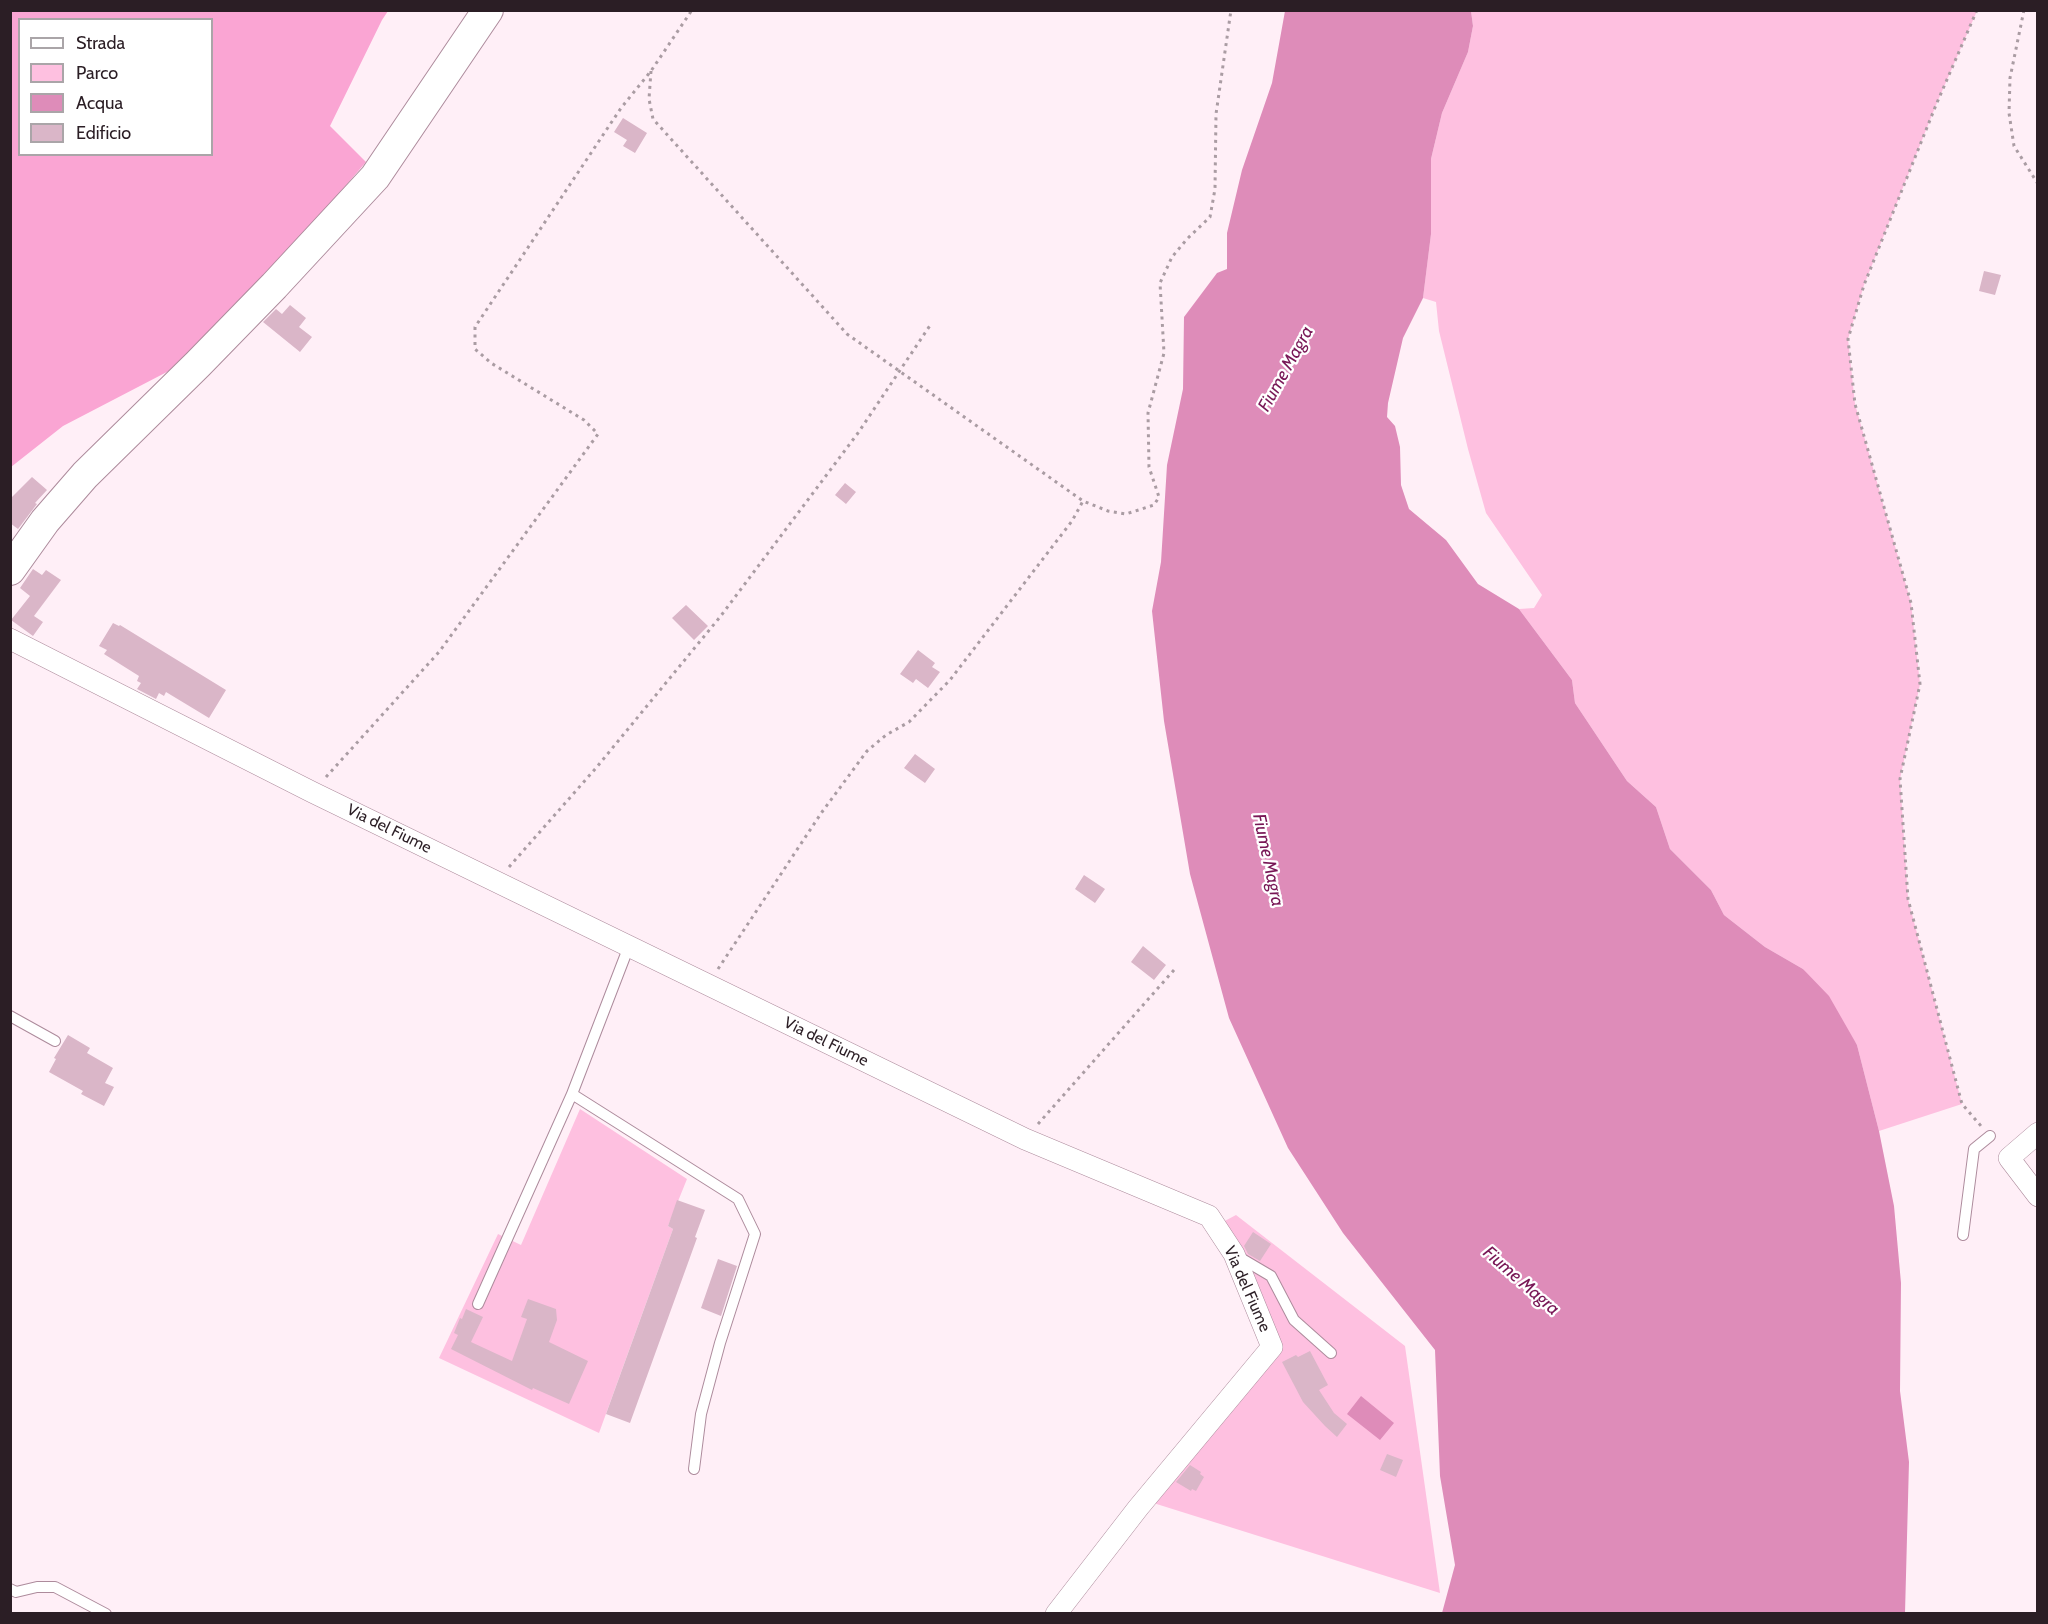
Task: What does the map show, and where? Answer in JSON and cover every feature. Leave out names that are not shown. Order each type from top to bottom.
[{"type":"main road","points":[[10,570],[45,521],[85,475],[213,348],[375,177],[488,10]]},
{"type":"street","name":"Via del Fiume","points":[[10,639],[312,792],[1025,1139],[1209,1216],[1234,1254],[1272,1347],[1138,1508],[1056,1614]]},
{"type":"street","points":[[2037,1133],[2009,1158],[2037,1196]]},
{"type":"lane","points":[[478,1304],[572,1094],[629,946]]},
{"type":"lane","points":[[10,1016],[55,1041]]},
{"type":"lane","points":[[572,1094],[738,1199],[755,1234],[720,1343],[701,1414],[694,1469]]},
{"type":"lane","points":[[1963,1235],[1974,1149],[1990,1136]]},
{"type":"lane","points":[[1234,1254],[1271,1276],[1294,1320],[1331,1353]]},
{"type":"lane","points":[[10,1589],[16,1592],[37,1587],[55,1587],[106,1614]]},
{"type":"path","points":[[312,792],[439,652],[598,434],[584,420],[491,363],[475,348],[475,327],[621,108],[651,71],[692,10]]},
{"type":"path","points":[[651,71],[649,99],[653,119],[847,334],[1083,501],[1108,511],[1126,514],[1154,505],[1159,497],[1149,467],[1149,413],[1164,353],[1160,282],[1172,257],[1187,239],[1210,218],[1215,189],[1216,114],[1225,38],[1231,10]]},
{"type":"path","points":[[1977,10],[1936,105],[1864,285],[1848,339],[1855,404],[1911,603],[1920,684],[1900,779],[1908,899],[1962,1104],[1990,1136]]},
{"type":"path","points":[[2024,10],[2010,78],[2009,113],[2014,146],[2037,183]]},
{"type":"path","points":[[496,881],[596,768],[720,617],[858,433],[931,324]]},
{"type":"path","points":[[708,985],[822,812],[867,751],[886,735],[909,722],[950,680],[1072,521],[1083,501]]},
{"type":"path","points":[[1025,1139],[1174,970]]},
{"type":"green space","points":[[1471,11],[1977,11],[1936,105],[1864,285],[1848,339],[1855,404],[1911,603],[1920,684],[1900,779],[1908,899],[1962,1104],[1879,1131],[1857,1045],[1803,969],[1765,947],[1724,915],[1711,890],[1670,849],[1656,807],[1627,781],[1575,703],[1572,680],[1519,609],[1534,608],[1542,595],[1486,513],[1439,331],[1436,302],[1423,298],[1431,234],[1431,159],[1442,113],[1468,52],[1473,26]]},
{"type":"green space","points":[[580,1109],[687,1179],[668,1226],[673,1229],[599,1433],[439,1358],[498,1234],[521,1245]]},
{"type":"green space","points":[[1236,1215],[1405,1346],[1440,1593],[1147,1501],[1276,1349],[1219,1224]]},
{"type":"shaded area","points":[[11,11],[388,11],[330,126],[366,162],[280,262],[188,361],[63,426],[11,467]]},
{"type":"water","name":"Fiume Magra","points":[[1285,11],[1471,11],[1473,26],[1468,52],[1442,113],[1431,159],[1431,234],[1423,298],[1403,338],[1388,403],[1387,417],[1395,426],[1400,447],[1401,485],[1409,509],[1446,540],[1478,584],[1519,609],[1572,680],[1575,703],[1627,781],[1656,807],[1670,849],[1711,890],[1724,915],[1765,947],[1803,969],[1829,996],[1857,1045],[1879,1131],[1894,1206],[1901,1283],[1900,1391],[1909,1462],[1905,1613],[1442,1613],[1455,1565],[1440,1476],[1435,1350],[1343,1233],[1288,1148],[1229,1018],[1190,874],[1164,721],[1152,611],[1161,562],[1167,465],[1183,389],[1184,317],[1217,273],[1227,269],[1227,233],[1242,170],[1272,83]]},
{"type":"water","points":[[1361,1396],[1394,1423],[1380,1440],[1347,1414]]},
{"type":"building","points":[[623,118],[647,133],[635,153],[623,146],[627,140],[614,132]]},
{"type":"building","points":[[1984,271],[2001,275],[1995,295],[1979,291]]},
{"type":"building","points":[[290,305],[306,318],[299,327],[312,337],[300,352],[263,322],[276,309],[282,314]]},
{"type":"building","points":[[32,477],[47,490],[35,503],[37,504],[18,529],[10,523],[10,499]]},
{"type":"building","points":[[845,483],[856,492],[846,504],[835,495]]},
{"type":"building","points":[[33,569],[42,575],[46,570],[61,580],[34,616],[43,622],[33,636],[11,620],[30,596],[20,588]]},
{"type":"building","points":[[686,605],[708,626],[694,640],[672,618]]},
{"type":"building","points":[[113,623],[120,625],[226,690],[209,718],[166,692],[164,696],[159,693],[156,699],[137,689],[141,683],[137,681],[139,676],[104,654],[107,650],[99,646]]},
{"type":"building","points":[[918,650],[935,663],[932,667],[940,672],[928,688],[916,679],[913,683],[900,674]]},
{"type":"building","points":[[915,754],[935,769],[925,783],[904,768]]},
{"type":"building","points":[[1084,875],[1105,889],[1095,903],[1075,889]]},
{"type":"building","points":[[1143,946],[1166,965],[1154,980],[1131,962]]},
{"type":"building","points":[[68,1035],[90,1048],[87,1053],[113,1068],[105,1083],[114,1087],[104,1106],[81,1094],[83,1091],[49,1072],[56,1059],[54,1058]]},
{"type":"building","points":[[677,1200],[705,1210],[630,1423],[606,1414],[673,1229],[668,1226]]},
{"type":"building","points":[[1253,1232],[1271,1244],[1260,1261],[1248,1254],[1244,1246]]},
{"type":"building","points":[[718,1259],[737,1266],[721,1316],[701,1308]]},
{"type":"building","points":[[528,1299],[556,1309],[557,1320],[549,1342],[588,1361],[569,1404],[533,1388],[532,1390],[451,1349],[458,1335],[454,1333],[466,1309],[483,1317],[471,1342],[512,1361],[527,1319],[521,1317]]},
{"type":"building","points":[[1310,1351],[1328,1385],[1319,1390],[1334,1413],[1347,1424],[1337,1437],[1303,1402],[1282,1362]]},
{"type":"building","points":[[1387,1454],[1403,1460],[1396,1477],[1380,1470]]},
{"type":"building","points":[[1190,1465],[1201,1472],[1200,1474],[1204,1477],[1196,1491],[1192,1489],[1191,1491],[1176,1482]]}]
